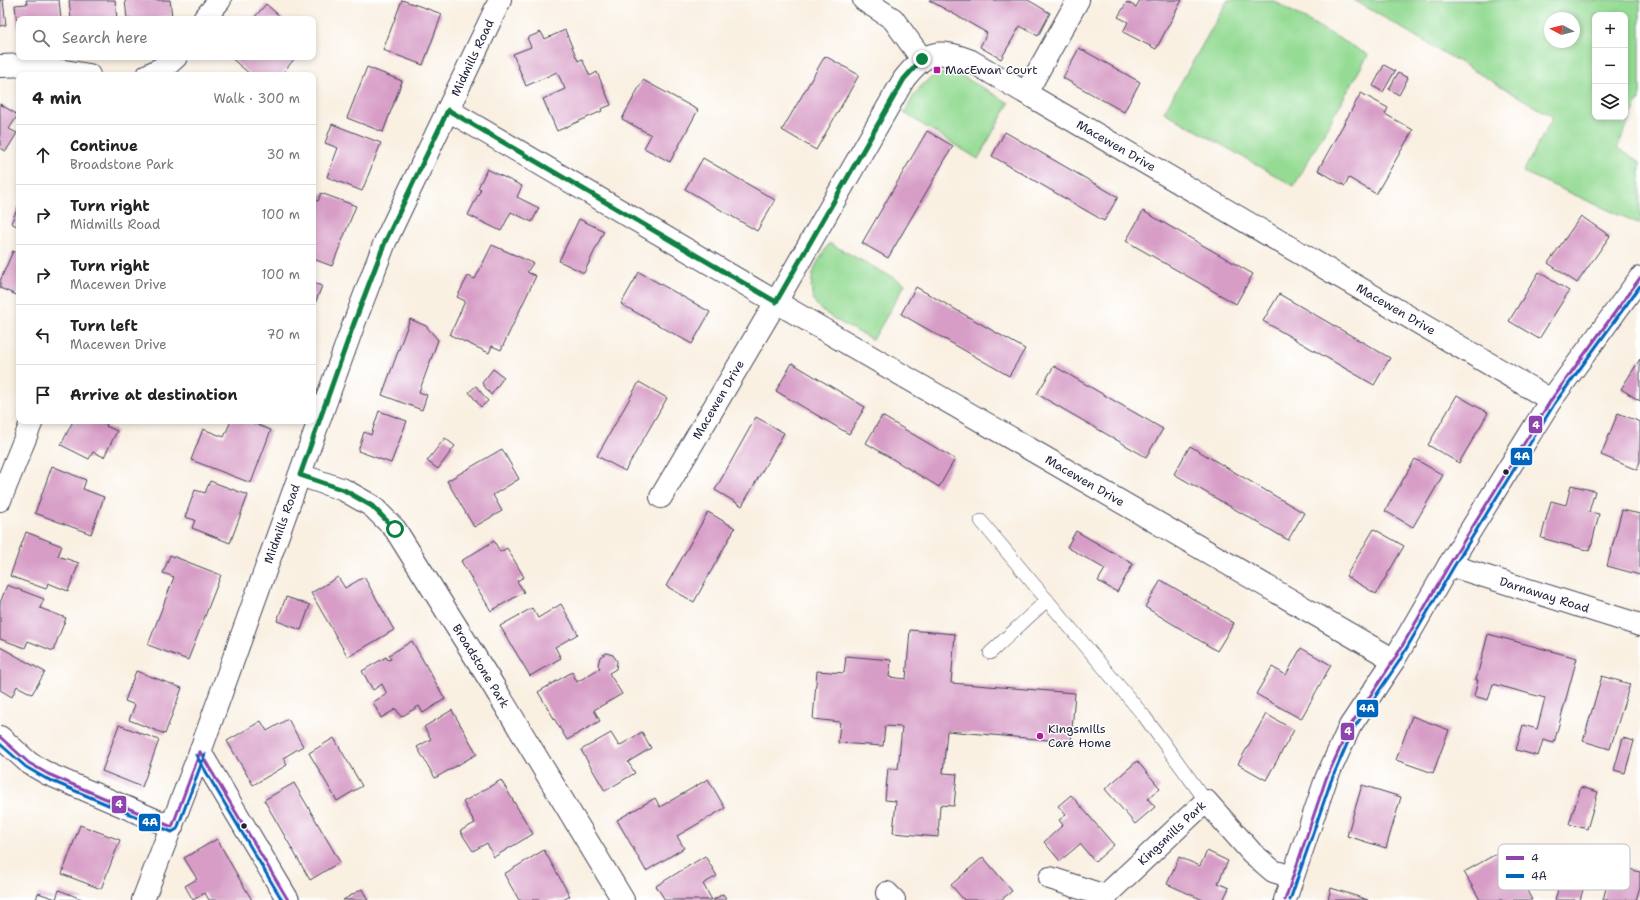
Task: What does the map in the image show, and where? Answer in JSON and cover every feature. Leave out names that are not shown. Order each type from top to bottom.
[{"type":"street","points":[[207,16],[220,0]]},
{"type":"street","name":"Midmills Road","points":[[143,900],[200,752],[353,326],[385,242],[500,0]]},
{"type":"street","points":[[864,0],[893,19],[922,59]]},
{"type":"street","points":[[1026,94],[1078,0]]},
{"type":"street","name":"Macewen Drive","points":[[661,497],[776,302],[904,79],[922,59],[942,53],[956,55],[971,61],[1551,400]]},
{"type":"street","points":[[0,66],[28,65],[71,72]]},
{"type":"street","name":"Macewen Drive","points":[[448,110],[1394,660]]},
{"type":"street","points":[[1285,900],[1326,779],[1350,726],[1394,660],[1449,565],[1551,400],[1640,278]]},
{"type":"street","points":[[0,500],[31,424]]},
{"type":"street","name":"Broadstone Park","points":[[300,475],[344,490],[372,506],[395,529],[491,682],[623,900]]},
{"type":"street","name":"Darnaway Road","points":[[1449,565],[1640,625]]},
{"type":"street","points":[[0,737],[29,763],[48,774],[172,827]]},
{"type":"street","points":[[200,752],[288,900]]},
{"type":"street","name":"Kingsmills Park","points":[[1050,878],[1106,898],[1206,801],[1252,853],[1273,871],[1292,878]]},
{"type":"lane","points":[[982,521],[1144,716],[1206,801]]},
{"type":"lane","points":[[990,653],[1047,600]]},
{"type":"green space","points":[[1228,0],[1272,0],[1368,55],[1294,186],[1164,112]]},
{"type":"green space","points":[[1354,0],[1640,0],[1640,101],[1638,101],[1617,148],[1640,162],[1640,224],[1523,172],[1553,117]]},
{"type":"green space","points":[[948,73],[964,77],[1009,103],[978,159],[904,113],[916,92],[926,81],[940,74]]},
{"type":"green space","points":[[829,243],[905,284],[873,340],[826,314],[816,304],[812,296],[811,286],[815,267]]},
{"type":"building","points":[[0,0],[3,0],[6,25],[0,26]]},
{"type":"building","points":[[26,0],[59,0],[61,16],[16,16],[15,5],[27,4]]},
{"type":"building","points":[[69,0],[115,0],[117,16],[71,16]]},
{"type":"building","points":[[125,0],[170,0],[172,16],[127,16]]},
{"type":"building","points":[[402,0],[442,14],[423,65],[383,50]]},
{"type":"building","points":[[929,0],[1028,0],[1050,13],[1038,36],[1020,26],[1001,59],[980,47],[987,33]]},
{"type":"building","points":[[1140,0],[1182,0],[1156,49],[1123,32],[1128,22],[1118,17],[1127,2],[1136,7]]},
{"type":"building","points":[[266,4],[280,16],[256,16]]},
{"type":"building","points":[[565,30],[578,61],[582,59],[590,76],[597,72],[611,105],[601,109],[602,111],[557,131],[543,99],[565,89],[557,72],[526,86],[513,54],[531,47],[527,38],[541,32],[545,39]]},
{"type":"building","points":[[1079,48],[1140,82],[1124,112],[1063,78]]},
{"type":"building","points":[[825,56],[859,75],[816,150],[782,130]]},
{"type":"building","points":[[234,60],[294,60],[284,72],[248,72]]},
{"type":"building","points":[[1384,65],[1395,71],[1383,92],[1373,86]]},
{"type":"building","points":[[367,67],[402,81],[383,132],[347,118]]},
{"type":"building","points":[[1398,73],[1408,78],[1399,95],[1389,89]]},
{"type":"building","points":[[643,80],[698,110],[670,162],[644,148],[651,135],[622,119]]},
{"type":"building","points":[[1361,93],[1388,108],[1385,114],[1413,130],[1376,194],[1349,178],[1345,186],[1318,170]]},
{"type":"building","points":[[0,104],[16,114],[16,118],[9,129],[16,132],[16,135],[6,151],[0,148]]},
{"type":"building","points":[[332,124],[381,143],[362,191],[327,177],[338,148],[325,143]]},
{"type":"building","points":[[927,131],[953,146],[888,258],[862,243]]},
{"type":"building","points":[[1005,132],[1118,197],[1104,221],[992,156]]},
{"type":"building","points":[[703,158],[775,200],[757,231],[685,189]]},
{"type":"building","points":[[487,169],[522,186],[517,197],[539,208],[532,222],[511,212],[501,231],[468,215],[481,189],[478,188]]},
{"type":"building","points":[[321,193],[356,206],[332,266],[316,260],[316,201],[318,201]]},
{"type":"building","points":[[1143,211],[1253,274],[1236,304],[1126,241]]},
{"type":"building","points":[[16,212],[16,226],[11,223]]},
{"type":"building","points":[[1581,216],[1610,236],[1577,283],[1548,263]]},
{"type":"building","points":[[579,219],[604,231],[584,273],[559,261]]},
{"type":"building","points":[[492,245],[533,263],[527,272],[536,276],[501,350],[492,346],[489,353],[450,335],[465,301],[457,297],[468,276],[475,279]]},
{"type":"building","points":[[13,251],[16,252],[16,295],[0,288],[0,281]]},
{"type":"building","points":[[639,272],[710,312],[692,344],[621,304]]},
{"type":"building","points":[[1539,272],[1569,291],[1539,339],[1509,321]]},
{"type":"building","points":[[316,284],[322,286],[316,301]]},
{"type":"building","points":[[916,287],[1025,349],[1009,376],[901,314]]},
{"type":"building","points":[[1279,294],[1390,358],[1374,385],[1263,321]]},
{"type":"building","points":[[410,319],[426,326],[438,340],[419,392],[427,395],[422,410],[382,395]]},
{"type":"building","points":[[1640,359],[1640,401],[1621,389]]},
{"type":"building","points":[[792,363],[865,407],[849,434],[776,391]]},
{"type":"building","points":[[1054,366],[1163,429],[1146,457],[1037,394]]},
{"type":"building","points":[[493,369],[504,377],[491,395],[482,383]]},
{"type":"building","points":[[639,382],[667,398],[625,471],[597,456]]},
{"type":"building","points":[[476,386],[488,401],[481,407],[469,392]]},
{"type":"building","points":[[1457,395],[1488,413],[1459,463],[1428,445]]},
{"type":"building","points":[[379,411],[407,421],[391,463],[358,451],[364,432],[371,435]]},
{"type":"building","points":[[1618,413],[1640,422],[1640,461],[1637,470],[1601,455]]},
{"type":"building","points":[[882,416],[955,459],[939,487],[866,443]]},
{"type":"building","points":[[756,417],[784,433],[742,506],[715,490]]},
{"type":"building","points":[[72,424],[107,424],[106,426],[117,431],[104,457],[93,452],[89,459],[61,445]]},
{"type":"building","points":[[230,424],[255,424],[271,430],[251,483],[191,460],[203,429],[224,437]]},
{"type":"building","points":[[445,438],[455,446],[438,469],[427,461]]},
{"type":"building","points":[[1190,446],[1304,513],[1288,540],[1174,474]]},
{"type":"building","points":[[502,449],[519,479],[493,495],[502,511],[474,527],[447,481]]},
{"type":"building","points":[[1415,459],[1443,475],[1413,527],[1385,511]]},
{"type":"building","points":[[52,466],[86,480],[83,489],[104,497],[91,534],[35,513]]},
{"type":"building","points":[[210,481],[248,495],[230,543],[192,528],[195,520],[185,517],[195,490],[205,493]]},
{"type":"building","points":[[1571,485],[1595,491],[1589,512],[1599,514],[1590,551],[1541,538],[1551,501],[1566,505]]},
{"type":"building","points":[[1622,510],[1640,514],[1640,575],[1607,566]]},
{"type":"building","points":[[708,512],[735,528],[694,602],[666,586]]},
{"type":"building","points":[[1374,529],[1404,546],[1376,594],[1346,576]]},
{"type":"building","points":[[1076,531],[1133,564],[1117,592],[1098,581],[1105,569],[1067,547]]},
{"type":"building","points":[[26,532],[62,546],[58,556],[79,563],[68,591],[48,583],[46,589],[10,576]]},
{"type":"building","points":[[494,541],[500,552],[507,548],[524,577],[517,581],[524,592],[491,611],[461,561]]},
{"type":"building","points":[[170,555],[221,575],[188,660],[148,645],[174,577],[163,573]]},
{"type":"building","points":[[338,577],[345,588],[364,577],[394,630],[348,657],[311,593]]},
{"type":"building","points":[[1161,580],[1234,623],[1217,651],[1145,607]]},
{"type":"building","points":[[7,585],[44,599],[40,608],[66,618],[53,651],[28,641],[25,648],[0,639],[0,603]]},
{"type":"building","points":[[286,597],[310,605],[301,630],[277,621]]},
{"type":"building","points":[[561,604],[578,634],[555,647],[561,658],[530,676],[500,626],[532,608],[538,618]]},
{"type":"building","name":"Kingsmills Care Home","points":[[910,630],[955,634],[951,683],[1075,693],[1071,742],[947,731],[943,773],[957,774],[954,806],[940,805],[938,837],[893,833],[896,801],[885,800],[888,768],[898,769],[902,727],[885,726],[883,746],[838,743],[840,722],[813,719],[817,671],[844,673],[846,656],[891,660],[889,677],[906,679]]},
{"type":"building","points":[[1488,634],[1577,658],[1554,743],[1543,740],[1538,756],[1516,750],[1523,725],[1537,729],[1545,698],[1493,684],[1488,700],[1474,696],[1478,680],[1476,680]]},
{"type":"building","points":[[412,641],[445,699],[423,713],[419,706],[401,717],[396,709],[381,718],[373,702],[387,694],[382,684],[373,690],[362,671],[386,657],[388,660],[391,659],[389,655]]},
{"type":"building","points":[[0,647],[45,672],[32,694],[17,686],[12,697],[0,690]]},
{"type":"building","points":[[1301,648],[1331,665],[1301,719],[1256,694],[1272,667],[1286,675]]},
{"type":"building","points":[[606,653],[613,655],[617,661],[616,669],[609,673],[622,694],[594,710],[600,721],[567,740],[538,692],[572,672],[577,682],[600,668],[598,665],[600,657]]},
{"type":"building","points":[[136,671],[182,688],[165,734],[129,720],[135,705],[125,701]]},
{"type":"building","points":[[1602,676],[1630,684],[1610,749],[1583,741]]},
{"type":"building","points":[[452,710],[477,754],[435,778],[417,747],[431,739],[424,727]]},
{"type":"building","points":[[1266,714],[1294,730],[1266,780],[1238,764]]},
{"type":"building","points":[[1412,716],[1449,730],[1433,773],[1396,760]]},
{"type":"building","points":[[288,719],[303,746],[283,758],[287,765],[253,785],[227,741],[261,721],[267,731]]},
{"type":"building","points":[[119,725],[159,740],[142,787],[102,771]]},
{"type":"building","points":[[642,732],[651,748],[628,762],[635,773],[605,791],[581,750],[611,733],[619,746]]},
{"type":"building","points":[[334,738],[362,786],[337,801],[309,753]]},
{"type":"building","points":[[1623,738],[1634,741],[1625,773],[1614,770]]},
{"type":"building","points":[[1137,761],[1160,788],[1148,799],[1155,807],[1135,824],[1105,789]]},
{"type":"building","points":[[708,779],[725,808],[677,836],[684,848],[646,871],[617,820],[655,798],[660,807]]},
{"type":"building","points":[[501,780],[533,834],[494,857],[487,843],[473,851],[460,831],[475,823],[463,802]]},
{"type":"building","points":[[294,783],[340,862],[310,880],[264,800]]},
{"type":"building","points":[[1362,785],[1401,797],[1386,848],[1347,836]]},
{"type":"building","points":[[1581,787],[1598,792],[1587,829],[1569,824]]},
{"type":"building","points":[[1071,795],[1114,845],[1095,862],[1080,844],[1060,861],[1044,842],[1063,825],[1059,820],[1066,815],[1058,806]]},
{"type":"building","points":[[80,825],[120,840],[101,889],[62,874]]},
{"type":"building","points":[[217,839],[252,900],[209,900],[205,893],[193,900],[185,886],[197,879],[184,858]]},
{"type":"building","points":[[544,850],[570,896],[563,900],[519,900],[504,874]]},
{"type":"building","points":[[1207,851],[1228,861],[1218,883],[1229,888],[1223,900],[1203,900],[1167,884],[1179,857],[1200,866]]},
{"type":"building","points":[[1498,853],[1498,890],[1527,890],[1532,900],[1480,900],[1464,872]]},
{"type":"building","points":[[705,856],[717,876],[703,884],[712,900],[665,900],[656,886]]},
{"type":"building","points":[[983,857],[1012,891],[1001,900],[964,900],[951,885]]},
{"type":"building","points":[[1630,869],[1640,872],[1640,887],[1636,900],[1603,900],[1606,890],[1630,890]]},
{"type":"building","points":[[1331,888],[1368,900],[1328,900]]},
{"type":"building","points":[[362,889],[368,900],[343,900]]},
{"type":"building","points":[[59,890],[84,900],[36,900],[38,893],[56,899]]},
{"type":"building","points":[[1558,890],[1583,890],[1580,900],[1555,900]]},
{"type":"building","points":[[723,894],[727,900],[713,900]]},
{"type":"transit line","name":"4","points":[[1285,900],[1326,779],[1350,726],[1394,660],[1449,565],[1551,400],[1640,278]]},
{"type":"transit line","name":"4A","points":[[1290,900],[1331,781],[1354,728],[1398,663],[1453,568],[1555,403],[1640,286]]},
{"type":"transit line","name":"4","points":[[0,737],[29,763],[48,774],[172,827],[200,752]]},
{"type":"transit line","name":"4A","points":[[0,744],[26,767],[45,778],[172,832],[177,829],[205,754]]},
{"type":"transit line","name":"4","points":[[200,752],[288,900]]},
{"type":"transit line","name":"4A","points":[[196,755],[282,900]]},
{"type":"place","name":"MacEwan Court","points":[[937,70]]},
{"type":"place","name":"Kingsmills Care Home","points":[[1040,736]]},
{"type":"route","points":[[395,529],[372,506],[344,490],[300,475],[353,326],[385,242],[448,110],[776,302],[904,79],[922,59]]}]
